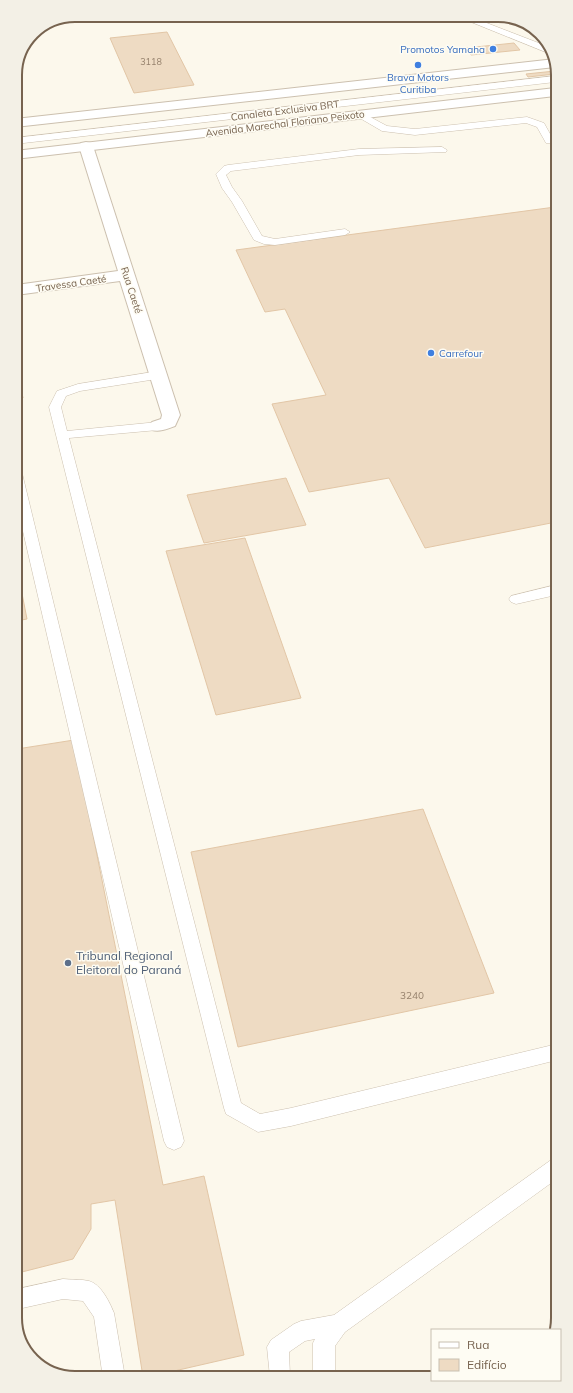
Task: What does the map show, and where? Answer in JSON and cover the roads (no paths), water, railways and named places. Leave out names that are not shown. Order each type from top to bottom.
[{"type":"street","points":[[22,122],[550,64]]},
{"type":"street","name":"Avenida Marechal Floriano Peixoto","points":[[22,153],[551,92]]},
{"type":"street","name":"Rua Caeté","points":[[86,146],[171,415],[169,422],[158,426]]},
{"type":"street","name":"Travessa Caeté","points":[[22,289],[127,275]]},
{"type":"lane","points":[[476,22],[543,48]]},
{"type":"lane","name":"Canaleta Exclusiva BRT","points":[[22,140],[551,79]]},
{"type":"lane","points":[[361,115],[385,129],[415,132],[527,120],[541,125],[549,141]]},
{"type":"lane","points":[[345,232],[275,242],[264,241],[258,238],[248,224],[236,201],[227,188],[221,174],[228,168],[358,152],[442,150]]},
{"type":"lane","points":[[159,375],[78,388],[61,394],[55,407],[233,1108],[258,1123],[291,1117],[551,1053]]},
{"type":"lane","points":[[62,434],[158,426]]},
{"type":"lane","points":[[22,498],[174,1142]]},
{"type":"lane","points":[[516,599],[551,591]]},
{"type":"lane","points":[[326,1371],[324,1343],[338,1325],[551,1171]]},
{"type":"lane","points":[[22,1298],[63,1289],[89,1291],[104,1312],[113,1371]]},
{"type":"lane","points":[[280,1371],[278,1346],[301,1331],[338,1325]]},
{"type":"place","name":"Promotos Yamaha","points":[[493,49]]},
{"type":"place","name":"Brava Motors Curitiba","points":[[418,65]]},
{"type":"place","name":"Carrefour","points":[[431,353]]},
{"type":"place","name":"Tribunal Regional Eleitoral do Paraná","points":[[68,963]]}]
